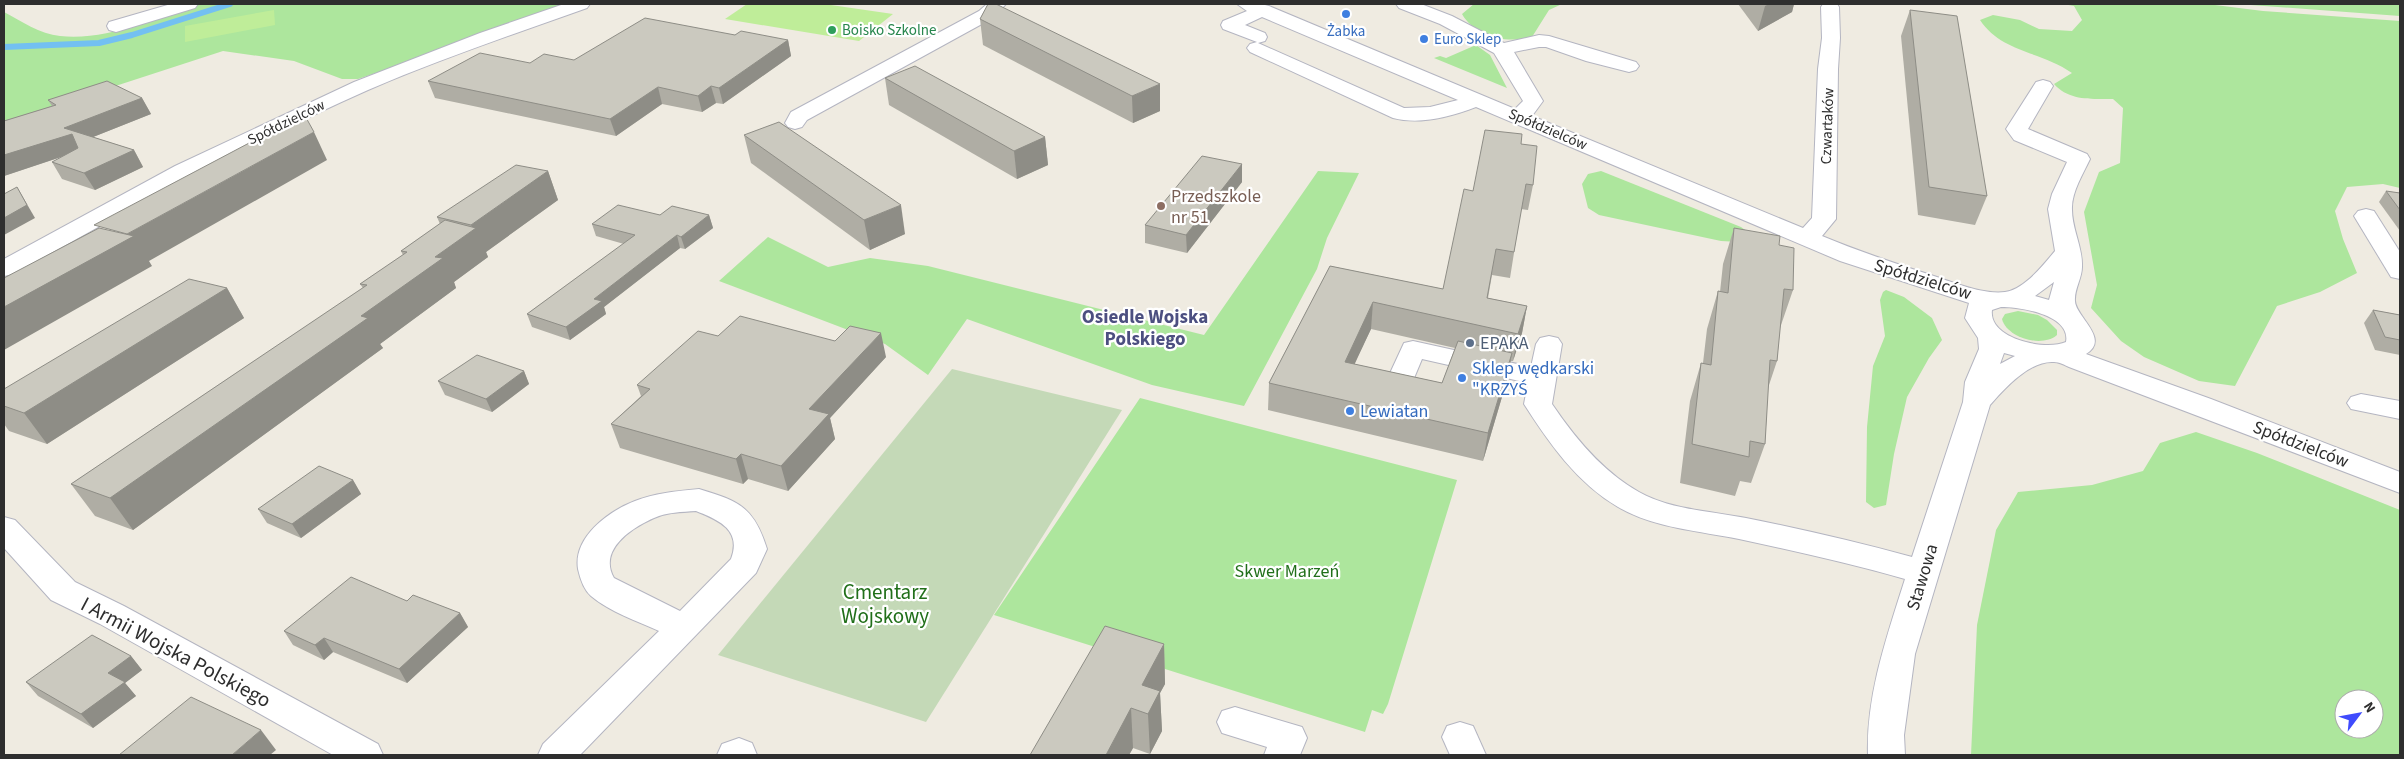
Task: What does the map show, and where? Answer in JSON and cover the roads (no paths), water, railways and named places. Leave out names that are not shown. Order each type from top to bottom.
[{"type":"street","points":[[116,26],[189,4]]},
{"type":"street","name":"Spółdzielców","points":[[4,268],[183,172],[353,90],[487,37],[581,4]]},
{"type":"street","points":[[795,123],[798,116],[979,19],[997,4]]},
{"type":"street","points":[[1404,4],[1427,12],[1501,49],[1508,57],[1533,101],[1529,109],[1519,116]]},
{"type":"street","points":[[1427,12],[1445,4]]},
{"type":"street","points":[[1254,7],[1230,25],[1258,43],[1400,114],[1418,116],[1464,106],[1478,99]]},
{"type":"street","name":"Spółdzielców","points":[[1254,7],[1519,116],[1849,256],[1954,306],[2017,349],[2092,364],[2171,397],[2201,405],[2400,483]]},
{"type":"street","name":"Czwartaków","points":[[1807,239],[1824,219],[1829,115],[1830,7]]},
{"type":"street","points":[[1501,49],[1539,41],[1549,42],[1593,57],[1629,66]]},
{"type":"street","points":[[2043,86],[2017,129],[2022,135],[2079,159],[2063,194],[2060,209],[2066,253],[2070,267],[2062,301],[2082,340],[2079,347],[2072,352],[2054,355]]},
{"type":"street","points":[[2366,216],[2400,272]]},
{"type":"street","points":[[1984,327],[1977,312],[1980,306],[2030,291],[2045,279],[2066,253]]},
{"type":"street","name":"Spółdzielców","points":[[1849,256],[1967,295],[2040,304],[2073,325],[2104,352],[2201,405]]},
{"type":"street","name":"Stawowa","points":[[1886,755],[1886,735],[1898,654],[1977,402],[1979,382],[1992,349],[1984,327]]},
{"type":"street","points":[[1549,344],[1538,404],[1555,431],[1577,458],[1603,482],[1630,501],[1660,512],[1828,546],[1924,572]]},
{"type":"street","points":[[1399,384],[1413,349],[1543,378]]},
{"type":"street","name":"Stawowa","points":[[1977,402],[2007,370],[2023,361],[2054,355]]},
{"type":"street","points":[[2361,403],[2400,410]]},
{"type":"street","points":[[556,755],[684,627],[745,565],[751,549],[745,528],[734,514],[699,500],[675,502],[644,509],[614,527],[598,544],[593,562],[596,578],[602,587],[626,601],[684,627]]},
{"type":"street","name":"I Armii Wojska Polskiego","points":[[4,528],[63,591],[112,615],[365,755]]},
{"type":"street","points":[[1235,722],[1289,738],[1282,755]]},
{"type":"waterway","points":[[4,47],[99,43],[132,35],[230,4]]},
{"type":"place","name":"Żabka","points":[[1346,14]]},
{"type":"place","name":"Boisko Szkolne","points":[[832,30]]},
{"type":"place","name":"Euro Sklep","points":[[1424,39]]},
{"type":"place","name":"Przedszkole nr 51","points":[[1161,206]]},
{"type":"place","name":"EPAKA","points":[[1470,343]]},
{"type":"place","name":"Sklep wędkarski \"KRZYŚ","points":[[1462,378]]},
{"type":"place","name":"Lewiatan","points":[[1350,411]]},
{"type":"district","name":"Osiedle Wojska Polskiego","points":[[1145,327]]},
{"type":"park label","name":"Skwer Marzeń","points":[[1287,571]]},
{"type":"park label","name":"Cmentarz Wojskowy","points":[[885,604]]}]
